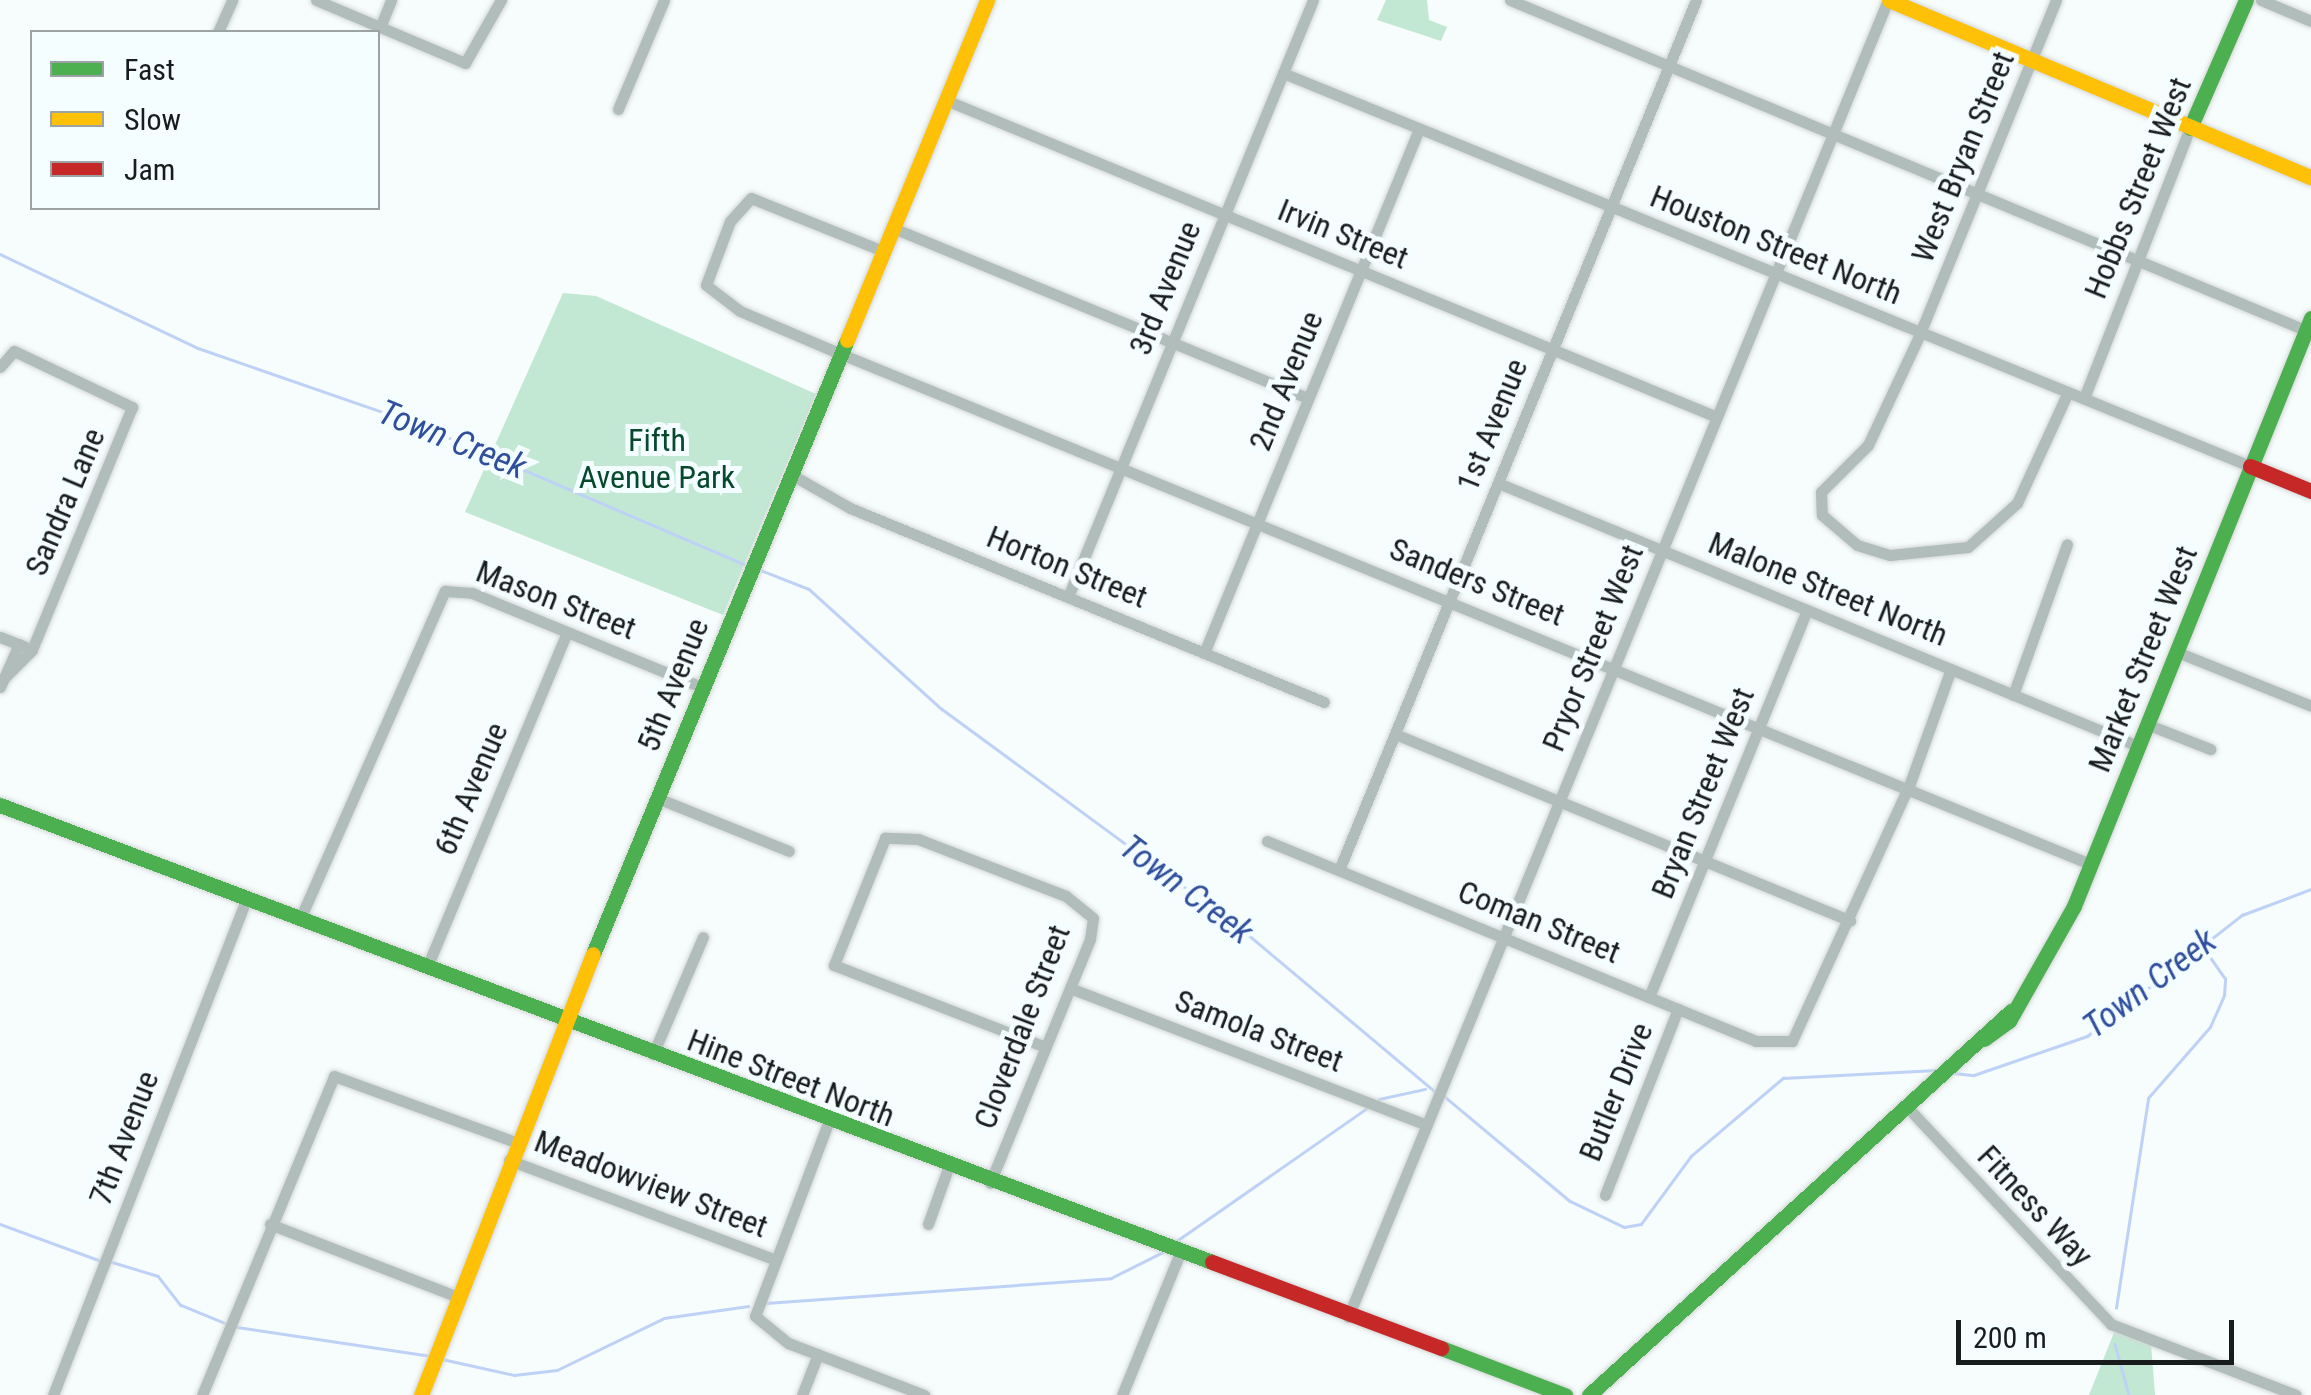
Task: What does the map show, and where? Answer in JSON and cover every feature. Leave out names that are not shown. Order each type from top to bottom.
[{"type":"street","points":[[219,30],[232,0]]},
{"type":"street","points":[[316,0],[466,63],[476,58],[502,0]]},
{"type":"street","points":[[381,25],[391,0]]},
{"type":"street","points":[[618,109],[664,0]]},
{"type":"street","name":"5th Avenue","points":[[421,1395],[514,1142],[988,0]]},
{"type":"street","name":"3rd Avenue","points":[[1068,597],[1312,0]]},
{"type":"street","points":[[1510,0],[1670,63],[2138,262],[2309,327]]},
{"type":"street","name":"1st Avenue","points":[[1339,870],[1696,0]]},
{"type":"street","points":[[1888,0],[2311,177]]},
{"type":"street","name":"Pryor Street West","points":[[1348,1318],[1888,0]]},
{"type":"street","name":"West Bryan Street","points":[[2056,0],[1920,334],[1868,446],[1821,492],[1822,515],[1857,545],[1912,557],[1988,536],[2018,503],[2068,392]]},
{"type":"street","name":"Hobbs Street West","points":[[2084,398],[2190,128],[2246,0]]},
{"type":"street","points":[[2261,0],[2311,21]]},
{"type":"street","name":"Houston Street North","points":[[1283,73],[2250,466]]},
{"type":"street","name":"Irvin Street","points":[[948,101],[1717,417]]},
{"type":"street","name":"2nd Avenue","points":[[1204,653],[1419,129]]},
{"type":"street","name":"Sanders Street","points":[[883,251],[751,198],[713,263],[710,296],[841,354],[1909,786],[2090,864]]},
{"type":"street","points":[[893,228],[1308,398]]},
{"type":"street","name":"Market Street West","points":[[1589,1395],[1962,1061],[2011,1011],[2044,966],[2148,725],[2309,327]]},
{"type":"street","name":"Sandra Lane","points":[[0,368],[14,351],[132,407],[32,650],[2,683]]},
{"type":"street","points":[[2250,466],[2311,491]]},
{"type":"street","name":"Horton Street","points":[[792,475],[1068,597],[1324,702]]},
{"type":"street","name":"Malone Street North","points":[[1498,483],[2138,746]]},
{"type":"street","points":[[2013,694],[2067,544]]},
{"type":"street","name":"Mason Street","points":[[300,919],[445,591],[567,633],[701,687]]},
{"type":"street","name":"Bryan Street West","points":[[1649,997],[1807,610]]},
{"type":"street","name":"6th Avenue","points":[[428,967],[567,633]]},
{"type":"street","points":[[0,637],[32,650]]},
{"type":"street","name":"Sandra Lane","points":[[2,683],[19,644]]},
{"type":"street","points":[[2177,652],[2311,706]]},
{"type":"street","points":[[1395,734],[1850,921],[1909,786],[1951,669]]},
{"type":"street","points":[[2148,725],[2210,749]]},
{"type":"street","points":[[657,798],[789,851]]},
{"type":"street","name":"Hine Street North","points":[[0,805],[828,1123],[1564,1395]]},
{"type":"street","name":"Cloverdale Street","points":[[990,1183],[1070,988],[1093,918],[1072,899],[896,835],[876,847],[833,954],[844,973],[1045,1047]]},
{"type":"street","name":"Coman Street","points":[[1267,840],[1756,1041],[1792,1041],[1850,921]]},
{"type":"street","name":"7th Avenue","points":[[53,1395],[246,900]]},
{"type":"street","points":[[653,1054],[703,937]]},
{"type":"street","name":"Samola Street","points":[[1070,988],[1427,1126]]},
{"type":"street","name":"Butler Drive","points":[[1605,1195],[1678,1009]]},
{"type":"street","points":[[202,1395],[334,1076],[514,1142]]},
{"type":"street","name":"Fitness Way","points":[[1909,1109],[2110,1324],[2296,1395]]},
{"type":"street","points":[[828,1123],[756,1306],[769,1333],[924,1395]]},
{"type":"street","name":"Meadowview Street","points":[[510,1160],[774,1259]]},
{"type":"street","points":[[928,1224],[948,1168]]},
{"type":"street","points":[[270,1224],[458,1296]]},
{"type":"street","points":[[1123,1395],[1179,1255]]},
{"type":"street","points":[[802,1395],[818,1354]]},
{"type":"green space","points":[[1386,0],[1427,0],[1429,20],[1447,27],[1441,41],[1377,20]]},
{"type":"green space","name":"Fifth Avenue Park","points":[[563,293],[596,296],[816,394],[723,615],[465,512]]},
{"type":"green space","points":[[2115,1330],[2151,1344],[2155,1395],[2089,1395]]},
{"type":"waterway","name":"Town Creek","points":[[0,254],[198,348],[417,424],[746,565]]},
{"type":"waterway","name":"Town Creek","points":[[758,569],[809,589],[942,709],[1239,927],[1437,1093]]},
{"type":"waterway","name":"Town Creek","points":[[1954,1073],[1974,1075],[2087,1036],[2242,915],[2311,889]]},
{"type":"waterway","points":[[2116,1308],[2148,1098],[2210,1027],[2224,995],[2225,979],[2205,950]]},
{"type":"waterway","name":"Town Creek","points":[[1444,1096],[1570,1201],[1624,1227],[1641,1224],[1691,1156],[1783,1078],[1936,1070]]},
{"type":"waterway","points":[[1379,1099],[1425,1089]]},
{"type":"waterway","points":[[1175,1242],[1366,1109]]},
{"type":"waterway","points":[[0,1224],[101,1261]]},
{"type":"waterway","points":[[766,1303],[1111,1278],[1165,1251]]},
{"type":"waterway","points":[[109,1261],[158,1276],[181,1305],[225,1323]]},
{"type":"waterway","points":[[442,1359],[514,1375],[557,1370],[664,1318],[748,1306]]},
{"type":"waterway","points":[[237,1327],[431,1356]]},
{"type":"waterway","points":[[2115,1344],[2129,1395]]},
{"type":"traffic: fast","points":[[2190,128],[2246,0]]},
{"type":"traffic: fast","points":[[1984,1039],[2009,1021],[2074,906],[2311,318]]},
{"type":"traffic: fast","points":[[593,954],[847,340]]},
{"type":"traffic: fast","points":[[0,805],[1212,1262]]},
{"type":"traffic: fast","points":[[1589,1395],[2011,1011]]},
{"type":"traffic: fast","points":[[1441,1348],[1565,1395]]},
{"type":"traffic: slow","points":[[847,340],[987,0]]},
{"type":"traffic: slow","points":[[1889,0],[2311,177]]},
{"type":"traffic: slow","points":[[421,1395],[593,954]]},
{"type":"traffic: jam","points":[[2250,466],[2311,491]]},
{"type":"traffic: jam","points":[[1212,1262],[1441,1348]]}]
